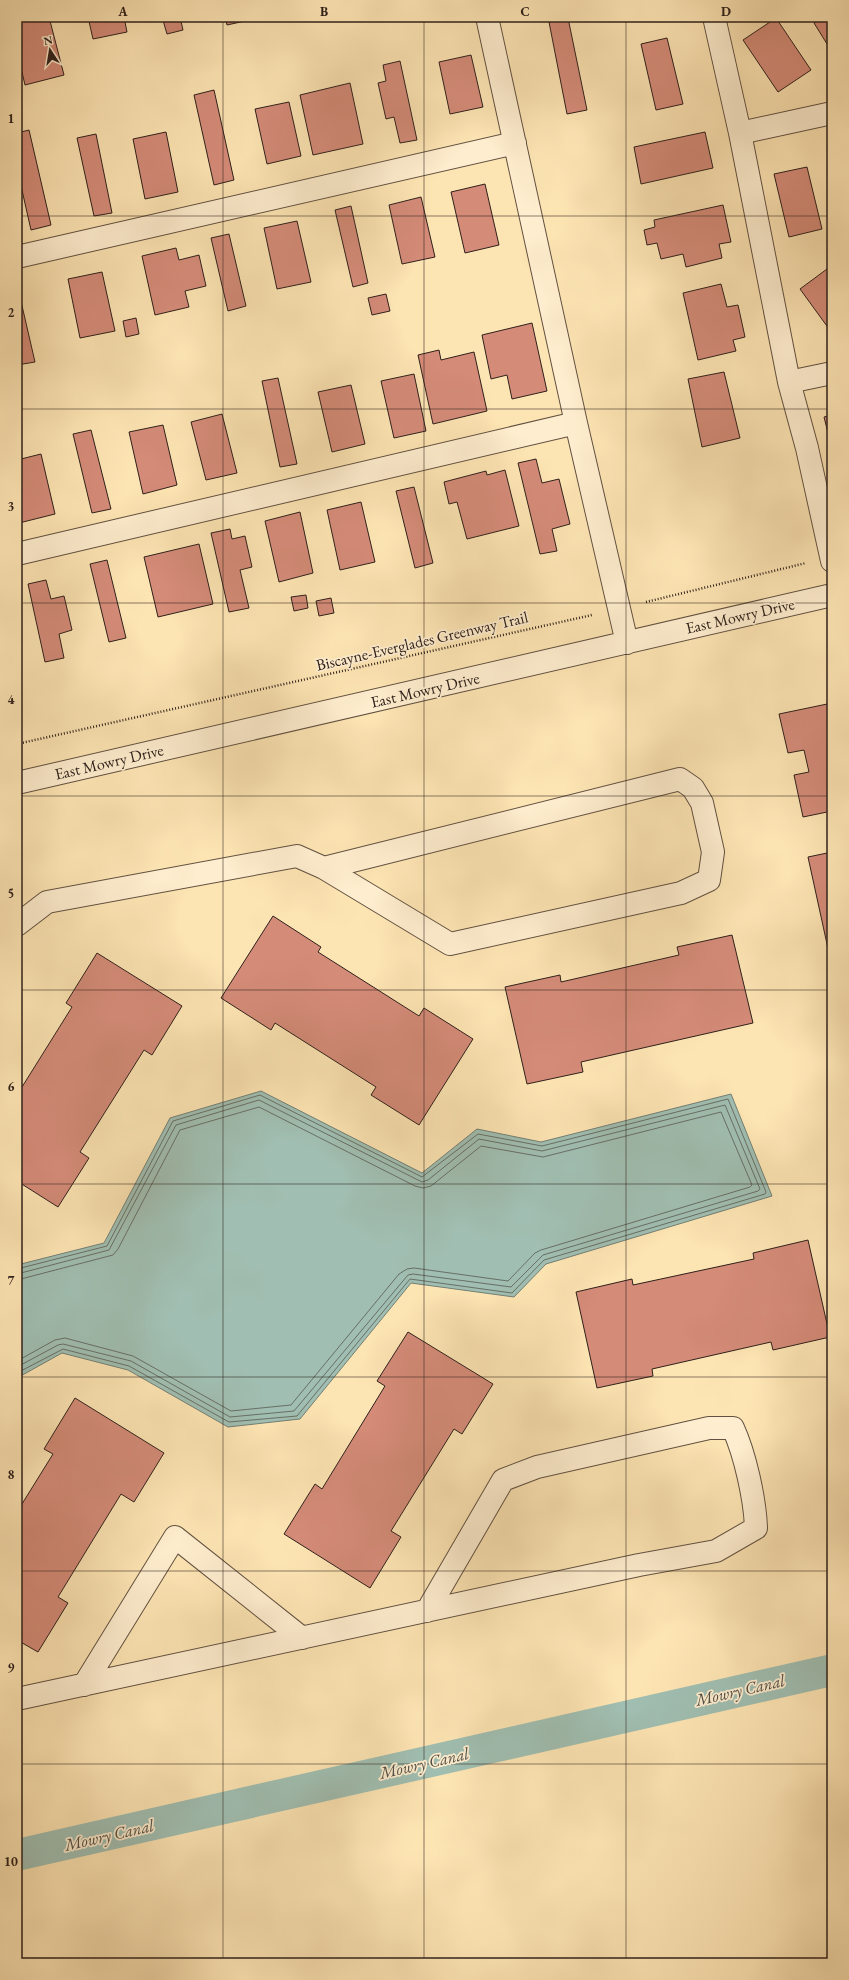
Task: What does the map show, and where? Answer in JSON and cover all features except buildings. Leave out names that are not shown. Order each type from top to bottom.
[{"type":"street","points":[[487,17],[576,423],[627,643]]},
{"type":"street","points":[[714,17],[740,133],[789,382],[832,559]]},
{"type":"street","points":[[740,133],[832,113]]},
{"type":"street","points":[[17,257],[515,143]]},
{"type":"street","points":[[789,382],[832,372]]},
{"type":"street","points":[[17,554],[576,423]]},
{"type":"street","name":"East Mowry Drive","points":[[17,783],[832,595]]},
{"type":"street","points":[[17,925],[47,902],[297,856],[324,868],[450,944],[681,893],[709,880],[713,852],[702,803],[693,788],[680,779],[324,868]]},
{"type":"street","points":[[17,1700],[640,1565],[716,1551],[756,1528],[755,1510],[738,1440],[732,1428],[709,1428],[536,1467],[504,1480],[427,1611]]},
{"type":"street","points":[[84,1685],[175,1537],[302,1638]]},
{"type":"path","points":[[642,603],[832,559]]},
{"type":"path","name":"Biscayne-Everglades Greenway Trail","points":[[17,744],[597,614]]},
{"type":"water","points":[[261,1091],[422,1173],[477,1129],[541,1142],[731,1094],[772,1196],[546,1264],[514,1297],[411,1283],[300,1419],[228,1427],[128,1370],[62,1353],[17,1378],[17,1265],[104,1243],[170,1118]]},
{"type":"waterway","name":"Mowry Canal","points":[[17,1855],[832,1670]]}]
